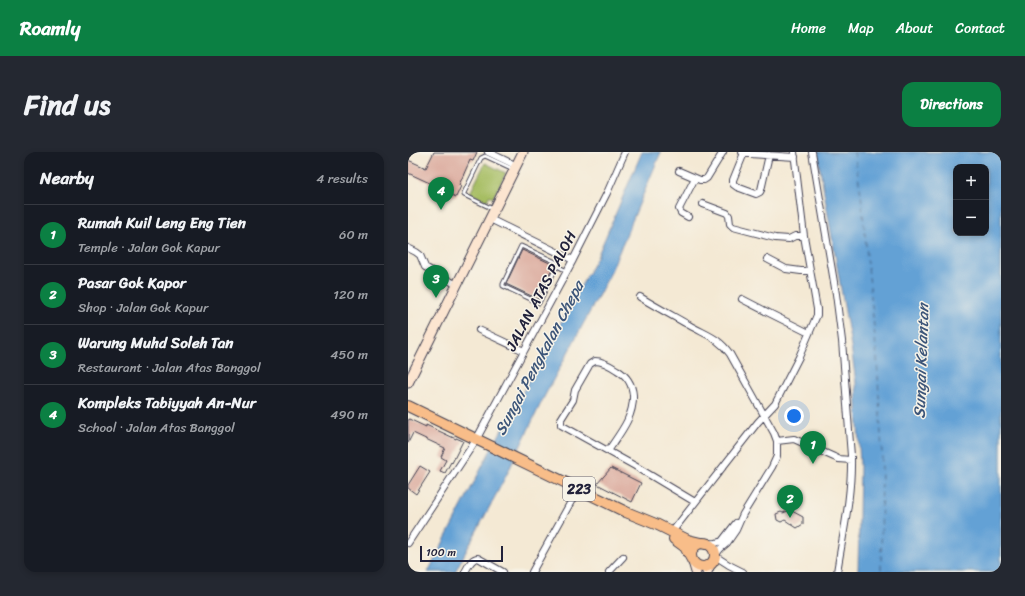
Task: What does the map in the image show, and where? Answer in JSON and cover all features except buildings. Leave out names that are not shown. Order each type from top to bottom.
[{"type":"main road","points":[[408,383],[411,369],[457,285],[523,152]]},
{"type":"main road","name":"223","points":[[408,406],[626,512],[680,542],[687,549],[694,564]]},
{"type":"main road","name":"223","points":[[626,512],[658,525],[688,540],[705,544]]},
{"type":"main road","points":[[701,543],[714,549],[715,556],[713,562],[708,568],[694,564],[691,554],[694,547],[701,543]]},
{"type":"street","points":[[488,152],[516,168]]},
{"type":"street","name":"JALAN ATAS PALOH","points":[[408,543],[480,442],[524,351],[607,193],[625,152]]},
{"type":"street","points":[[679,171],[702,181],[706,179],[723,152]]},
{"type":"street","points":[[672,532],[758,422],[775,404],[799,357],[817,313],[804,236],[794,155],[750,154],[743,152],[733,184],[756,194],[760,192],[769,155]]},
{"type":"street","points":[[812,152],[827,248],[836,294],[842,341],[851,460],[849,495],[837,572]]},
{"type":"street","points":[[688,217],[680,213],[679,208],[695,178]]},
{"type":"street","points":[[703,204],[727,213],[730,224],[733,227],[776,238],[789,239],[795,236],[804,236]]},
{"type":"street","points":[[490,220],[524,242],[573,260]]},
{"type":"street","points":[[408,248],[420,255],[425,267],[457,285]]},
{"type":"street","points":[[768,259],[786,269],[810,271]]},
{"type":"street","points":[[640,297],[715,338],[724,346],[730,354],[777,440],[777,456],[772,467],[743,514],[722,541],[705,544]]},
{"type":"street","points":[[742,299],[809,333]]},
{"type":"street","points":[[479,330],[524,351]]},
{"type":"street","points":[[608,451],[630,417],[633,402],[632,386],[629,380],[618,371],[602,362],[595,361],[590,364],[575,390],[573,400],[561,419],[560,423],[562,426],[695,502]]},
{"type":"street","points":[[777,440],[794,439],[838,459],[851,460]]},
{"type":"street","points":[[534,571],[578,489]]},
{"type":"street","points":[[743,514],[736,530],[715,556],[743,572]]},
{"type":"street","points":[[609,572],[623,557]]},
{"type":"street","points":[[465,572],[472,560],[475,558],[478,558],[503,572]]},
{"type":"lane","points":[[494,210],[464,195],[481,158],[485,156],[516,168]]},
{"type":"lane","points":[[557,266],[539,303],[504,287],[503,284],[520,247],[524,242],[556,261],[558,263],[557,266],[566,273]]},
{"type":"lane","points":[[554,271],[566,273]]},
{"type":"green space","points":[[485,163],[506,173],[493,198],[489,196],[487,201],[470,193]]},
{"type":"water","name":"Sungai Pengkalan Chepa","points":[[642,152],[661,152],[609,276],[543,399],[507,474],[455,572],[428,572],[488,455],[597,257]]},
{"type":"water","name":"Sungai Kelantan","points":[[817,152],[1001,152],[1001,572],[858,572],[860,466],[856,384],[851,346]]},
{"type":"ferry route","points":[[854,152],[861,194],[877,358],[882,453],[881,572]]},
{"type":"place","name":"Kompleks Tabiyyah An-Nur","points":[[441,210]]},
{"type":"place","name":"Warung Muhd Soleh Tan","points":[[436,298]]},
{"type":"place","name":"Rumah Kuil Leng Eng Tien","points":[[813,464]]},
{"type":"place","name":"Pasar Gok Kapor","points":[[790,518]]}]
